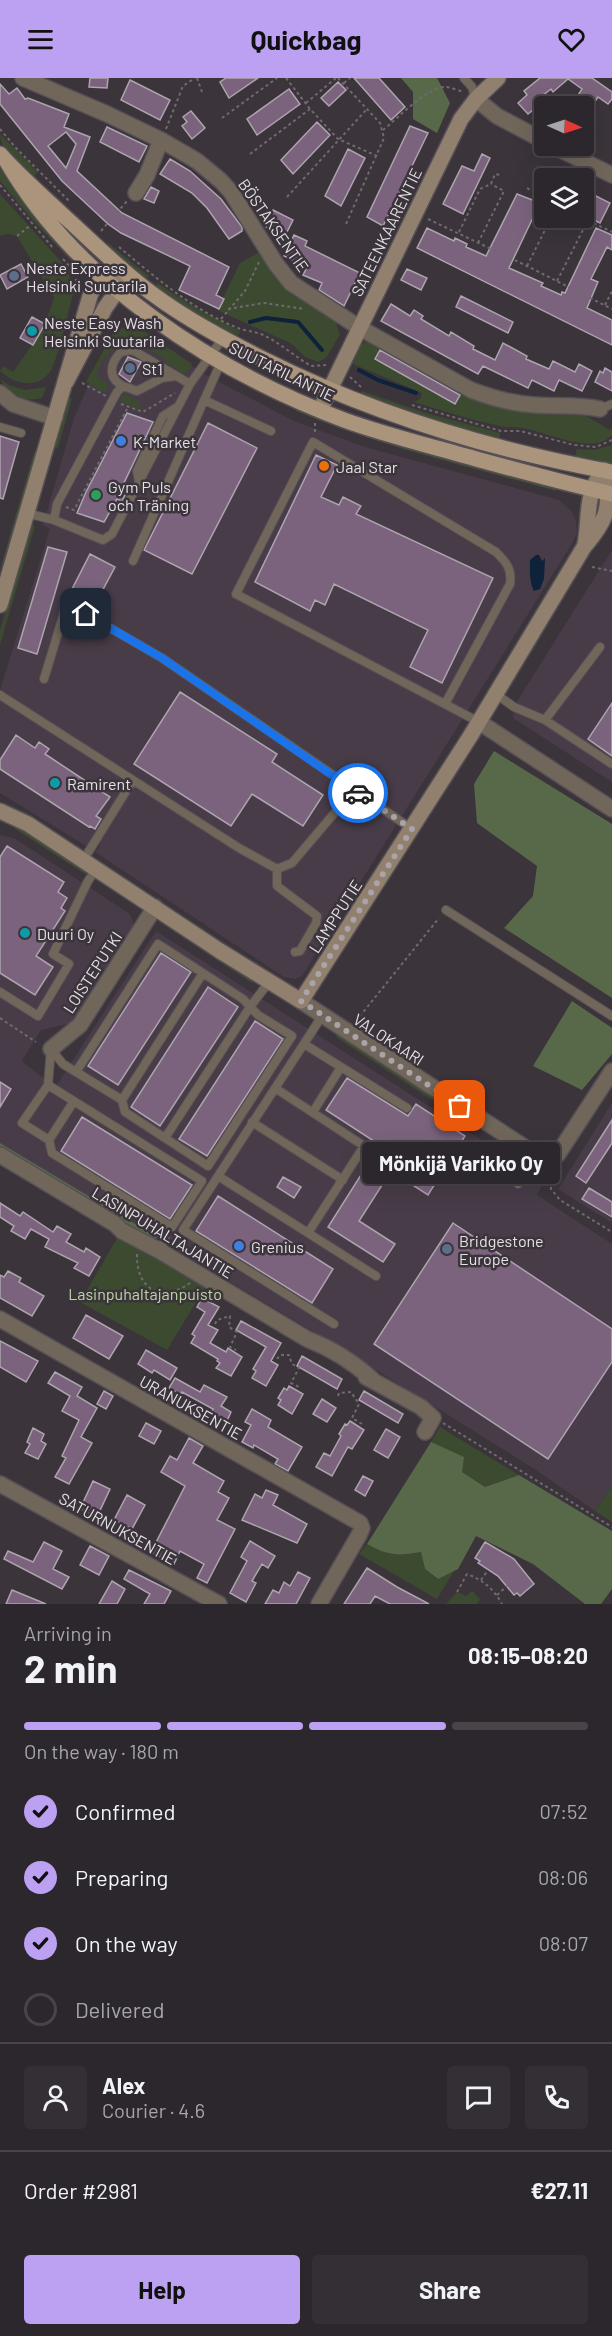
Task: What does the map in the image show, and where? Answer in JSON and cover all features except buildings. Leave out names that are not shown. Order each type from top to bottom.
[{"type":"main road","name":"SUUTARILANTIE","points":[[4,158],[121,268],[163,301],[222,338],[329,390],[416,423],[558,462],[608,471]]},
{"type":"main road","name":"SUUTARILANTIE","points":[[4,158],[24,190],[75,249],[100,273],[135,305],[216,359],[320,410],[406,439],[610,494]]},
{"type":"street","name":"BÖSTAKSENTIE","points":[[23,78],[161,140],[197,161],[221,181],[241,206],[291,284],[360,328],[471,390],[486,396],[518,404],[606,406]]},
{"type":"street","name":"SATEENKAARENTIE","points":[[320,410],[471,96],[498,78]]},
{"type":"street","points":[[471,96],[497,116],[534,136]]},
{"type":"street","points":[[136,193],[147,176],[161,140]]},
{"type":"street","points":[[573,156],[612,175]]},
{"type":"street","points":[[0,605],[3,584],[66,382],[87,306],[100,273],[121,268],[118,288],[66,382]]},
{"type":"street","points":[[1,396],[13,404],[55,418]]},
{"type":"street","name":"LAMPPUTIE","points":[[584,547],[589,524],[592,489],[608,471]]},
{"type":"street","name":"LAMPPUTIE","points":[[301,1001],[479,722],[584,547],[602,525],[610,494],[608,471]]},
{"type":"street","points":[[479,722],[612,809]]},
{"type":"street","points":[[0,811],[28,824],[84,859],[301,1001]]},
{"type":"street","name":"LOISTEPUTKI","points":[[51,1049],[80,1024],[155,907]]},
{"type":"street","name":"VALOKAARI","points":[[301,1001],[536,1155]]},
{"type":"street","points":[[536,1155],[544,1160],[552,1160],[558,1154],[612,1071]]},
{"type":"street","name":"LASINPUHALTAJANTIE","points":[[0,1155],[115,1224],[122,1231],[143,1241],[163,1245],[198,1274],[307,1339],[332,1348],[352,1361],[373,1380],[421,1407],[433,1418]]},
{"type":"street","name":"URANUKSENTIE","points":[[0,1319],[360,1523],[362,1528],[320,1604]]},
{"type":"street","points":[[425,1432],[433,1418]]},
{"type":"street","name":"SATURNUKSENTIE","points":[[0,1484],[219,1604]]},
{"type":"lane","points":[[464,78],[472,87],[471,96]]},
{"type":"lane","points":[[133,561],[204,400],[222,338]]},
{"type":"lane","points":[[176,376],[162,378],[136,392],[116,383],[112,376],[112,366],[122,352],[130,350],[136,352],[190,384]]},
{"type":"lane","points":[[26,513],[54,520],[103,540],[112,534],[190,384],[216,359]]},
{"type":"lane","points":[[54,520],[57,504],[117,392],[123,386]]},
{"type":"lane","points":[[204,400],[271,431]]},
{"type":"lane","points":[[138,481],[137,471],[153,442],[163,416],[177,407]]},
{"type":"lane","points":[[0,427],[21,433]]},
{"type":"lane","points":[[153,442],[153,454]]},
{"type":"lane","points":[[445,704],[510,584],[512,573],[507,563],[496,552],[313,442],[236,594],[479,722]]},
{"type":"lane","points":[[44,679],[67,603],[162,658],[412,829]]},
{"type":"lane","points":[[545,720],[600,646]]},
{"type":"lane","points":[[496,694],[514,707],[545,720],[612,764]]},
{"type":"lane","points":[[0,695],[238,848],[277,869]]},
{"type":"lane","points":[[84,859],[133,780]]},
{"type":"lane","points":[[277,869],[292,863],[354,790]]},
{"type":"lane","points":[[0,992],[38,1016],[69,964],[53,954],[88,881],[97,868]]},
{"type":"lane","points":[[277,869],[277,886],[317,916],[300,951],[295,952]]},
{"type":"lane","points":[[446,910],[612,1016]]},
{"type":"lane","points":[[51,1049],[63,1064],[76,1072],[122,1100],[125,1112],[208,1166],[292,1036],[258,1015],[243,999],[158,944],[76,1072]]},
{"type":"lane","points":[[122,1100],[203,973]]},
{"type":"lane","points":[[165,1138],[250,1007],[269,982]]},
{"type":"lane","points":[[322,1016],[183,1230],[334,1324]]},
{"type":"lane","points":[[304,1044],[407,1108]]},
{"type":"lane","points":[[48,1085],[201,1182],[172,1227],[52,1153],[49,1140],[22,1123],[48,1085],[51,1049]]},
{"type":"lane","points":[[313,1112],[341,1067]]},
{"type":"lane","points":[[275,1088],[364,1146],[308,1233]]},
{"type":"lane","points":[[49,1140],[74,1101]]},
{"type":"lane","points":[[252,1122],[342,1180]]},
{"type":"lane","points":[[518,1184],[536,1155]]},
{"type":"lane","points":[[218,1176],[376,1276]]},
{"type":"path","points":[[161,140],[183,86],[196,78],[202,92]]},
{"type":"path","points":[[222,118],[277,78]]},
{"type":"path","points":[[286,78],[310,109],[339,139],[377,156]]},
{"type":"path","points":[[306,103],[337,78],[380,123],[383,130],[384,138],[377,156],[346,224]]},
{"type":"path","points":[[344,83],[350,78]]},
{"type":"path","points":[[383,130],[436,89],[446,87],[471,96]]},
{"type":"path","points":[[250,154],[310,109]]},
{"type":"path","points":[[287,196],[367,110]]},
{"type":"path","points":[[0,129],[71,204]]},
{"type":"path","points":[[459,233],[480,189],[491,184],[495,174],[501,175]]},
{"type":"path","points":[[478,243],[504,191],[491,184]]},
{"type":"path","points":[[0,185],[31,224],[72,269],[79,288]]},
{"type":"path","points":[[526,188],[534,192]]},
{"type":"path","points":[[107,237],[101,231],[136,193]]},
{"type":"path","points":[[415,213],[612,309]]},
{"type":"path","points":[[594,223],[612,232]]},
{"type":"path","points":[[17,236],[31,224]]},
{"type":"path","points":[[527,266],[546,228]]},
{"type":"path","points":[[557,281],[584,228]]},
{"type":"path","points":[[115,244],[154,277],[202,309],[238,328],[260,333],[311,366],[324,364]]},
{"type":"path","points":[[221,319],[244,291],[261,257],[268,251]]},
{"type":"path","points":[[605,305],[612,291]]},
{"type":"path","points":[[228,309],[270,303],[309,310]]},
{"type":"path","points":[[348,376],[363,388]]},
{"type":"path","points":[[409,404],[501,431],[520,431],[574,445],[596,447],[612,440]]},
{"type":"path","points":[[57,504],[74,510],[128,408]]},
{"type":"path","points":[[592,567],[612,571]]},
{"type":"path","points":[[347,1033],[446,910]]},
{"type":"path","points":[[0,1018],[36,1042]]},
{"type":"path","points":[[551,1181],[551,1189],[560,1200],[612,1232]]},
{"type":"path","points":[[143,1241],[137,1255],[139,1272],[143,1281],[156,1292],[169,1293],[180,1289],[198,1274]]},
{"type":"path","points":[[215,1324],[217,1320],[230,1316],[229,1327],[237,1332],[230,1347],[236,1350]]},
{"type":"path","points":[[277,1359],[280,1355],[289,1355],[292,1364],[299,1368],[291,1383],[301,1388]]},
{"type":"path","points":[[338,1396],[339,1393],[351,1392],[359,1404],[352,1418],[362,1424]]},
{"type":"path","points":[[433,1418],[451,1426],[612,1527]]},
{"type":"path","points":[[481,1580],[488,1569]]},
{"type":"path","points":[[457,1592],[467,1574],[481,1580],[497,1594],[502,1604]]},
{"type":"path","points":[[497,1594],[507,1586]]},
{"type":"shaded area","points":[[120,336],[152,342],[206,375],[294,421],[365,447],[559,500],[572,512],[576,521],[577,532],[573,542],[302,976],[295,979],[284,977],[95,852],[100,846],[91,839],[86,846],[0,793],[0,690],[50,529],[43,525],[74,418],[94,372]]},
{"type":"shaded area","points":[[612,550],[612,782],[513,718],[514,706]]},
{"type":"shaded area","points":[[0,835],[14,838],[130,914],[133,922],[133,928],[72,1023],[41,1030],[22,1061],[39,1075],[57,1085],[156,931],[544,1180],[537,1195],[612,1244],[612,1486],[595,1511],[539,1472],[354,1356],[0,1144]]},
{"type":"shaded area","points":[[612,1103],[612,1223],[558,1189]]},
{"type":"green space","points":[[401,78],[437,78],[450,103],[437,133],[413,119],[413,92]]},
{"type":"green space","points":[[0,134],[38,172],[34,176],[7,152]]},
{"type":"green space","points":[[0,166],[38,220],[76,258],[72,262],[0,181]]},
{"type":"green space","points":[[0,194],[66,267],[73,284],[73,294],[63,335],[53,366],[44,378],[32,383],[18,382],[0,371],[3,366],[13,372],[37,336],[54,298],[17,236],[8,234],[0,236]]},
{"type":"green space","points":[[108,243],[149,276],[146,280],[105,246]]},
{"type":"green space","points":[[261,251],[335,320],[340,334],[326,358],[318,362],[305,357],[292,344],[217,310],[240,263]]},
{"type":"green space","points":[[158,283],[194,307],[240,331],[239,335],[218,328],[196,315],[155,287]]},
{"type":"green space","points":[[128,325],[138,327],[192,364],[185,375],[164,361],[165,359],[128,339],[118,345],[100,366],[97,376],[107,383],[108,388],[105,393],[86,382],[113,333]]},
{"type":"green space","points":[[368,340],[379,344],[380,349],[375,359],[455,405],[462,392],[575,409],[610,430],[612,428],[612,435],[604,441],[594,443],[569,441],[520,427],[489,424],[414,402],[420,399],[422,393],[353,364],[360,346]]},
{"type":"green space","points":[[0,379],[9,385],[25,390],[46,387],[42,398],[23,398],[7,389]]},
{"type":"green space","points":[[362,391],[423,412],[500,433],[500,438],[440,423],[361,395]]},
{"type":"green space","points":[[123,393],[139,402],[142,411],[120,401]]},
{"type":"green space","points":[[68,397],[72,399],[58,448],[54,447]]},
{"type":"green space","points":[[298,408],[557,488],[556,491],[359,435],[296,411]]},
{"type":"green space","points":[[612,445],[612,464],[575,457],[577,449],[594,450]]},
{"type":"green space","points":[[34,452],[38,453],[5,567],[1,566]]},
{"type":"green space","points":[[31,525],[35,526],[0,645],[0,630]]},
{"type":"green space","points":[[494,751],[612,824],[612,998],[504,928],[533,896],[537,866],[477,823],[474,784]]},
{"type":"green space","points":[[17,826],[88,870],[85,874],[15,829]]},
{"type":"green space","points":[[171,924],[255,979],[252,983],[169,928]]},
{"type":"green space","points":[[572,1001],[612,1028],[612,1054],[582,1090],[533,1066]]},
{"type":"green space","points":[[338,1033],[479,1125],[476,1129],[336,1037]]},
{"type":"green space","points":[[0,1143],[157,1237],[155,1240],[0,1149]]},
{"type":"green space","name":"Lasinpuhaltajanpuisto","points":[[120,1233],[207,1284],[167,1350],[80,1302]]},
{"type":"green space","points":[[440,1427],[519,1475],[485,1487],[462,1472],[431,1442]]},
{"type":"green space","points":[[431,1442],[464,1457],[462,1472],[485,1487],[519,1475],[612,1531],[612,1589],[601,1604],[585,1604],[533,1564],[476,1536],[458,1569],[438,1579],[425,1569],[421,1552],[393,1554],[367,1544]]},
{"type":"green space","points":[[612,1486],[612,1522],[595,1511]]},
{"type":"green space","points":[[367,1544],[393,1554],[421,1552],[425,1569],[437,1579],[454,1571],[437,1599],[359,1554]]},
{"type":"green space","points":[[472,1591],[480,1599],[477,1604],[446,1604],[457,1592],[466,1596]]},
{"type":"water","points":[[539,555],[542,561],[545,558],[544,579],[540,589],[534,591],[530,560]]},
{"type":"waterway","points":[[250,322],[266,318],[298,322],[322,350]]},
{"type":"waterway","points":[[359,370],[378,380],[416,393]]},
{"type":"way so far","points":[[358,793],[412,829],[301,1001],[460,1106]]},
{"type":"place","name":"Neste Express Helsinki Suutarila","points":[[14,276]]},
{"type":"place","name":"Neste Easy Wash Helsinki Suutarila","points":[[32,331]]},
{"type":"place","name":"St1","points":[[130,368]]},
{"type":"place","name":"K-Market","points":[[121,441]]},
{"type":"place","name":"Jaal Star","points":[[324,466]]},
{"type":"place","name":"Gym Puls och Träning","points":[[96,495]]},
{"type":"place","name":"Ramirent","points":[[55,783]]},
{"type":"place","name":"Duuri Oy","points":[[25,933]]},
{"type":"place","name":"Mönkijä Varikko Oy","points":[[460,1106]]},
{"type":"place","name":"Grenius","points":[[239,1246]]},
{"type":"place","name":"Bridgestone Europe","points":[[447,1249]]},
{"type":"route","points":[[86,614],[162,658],[358,793]]}]
